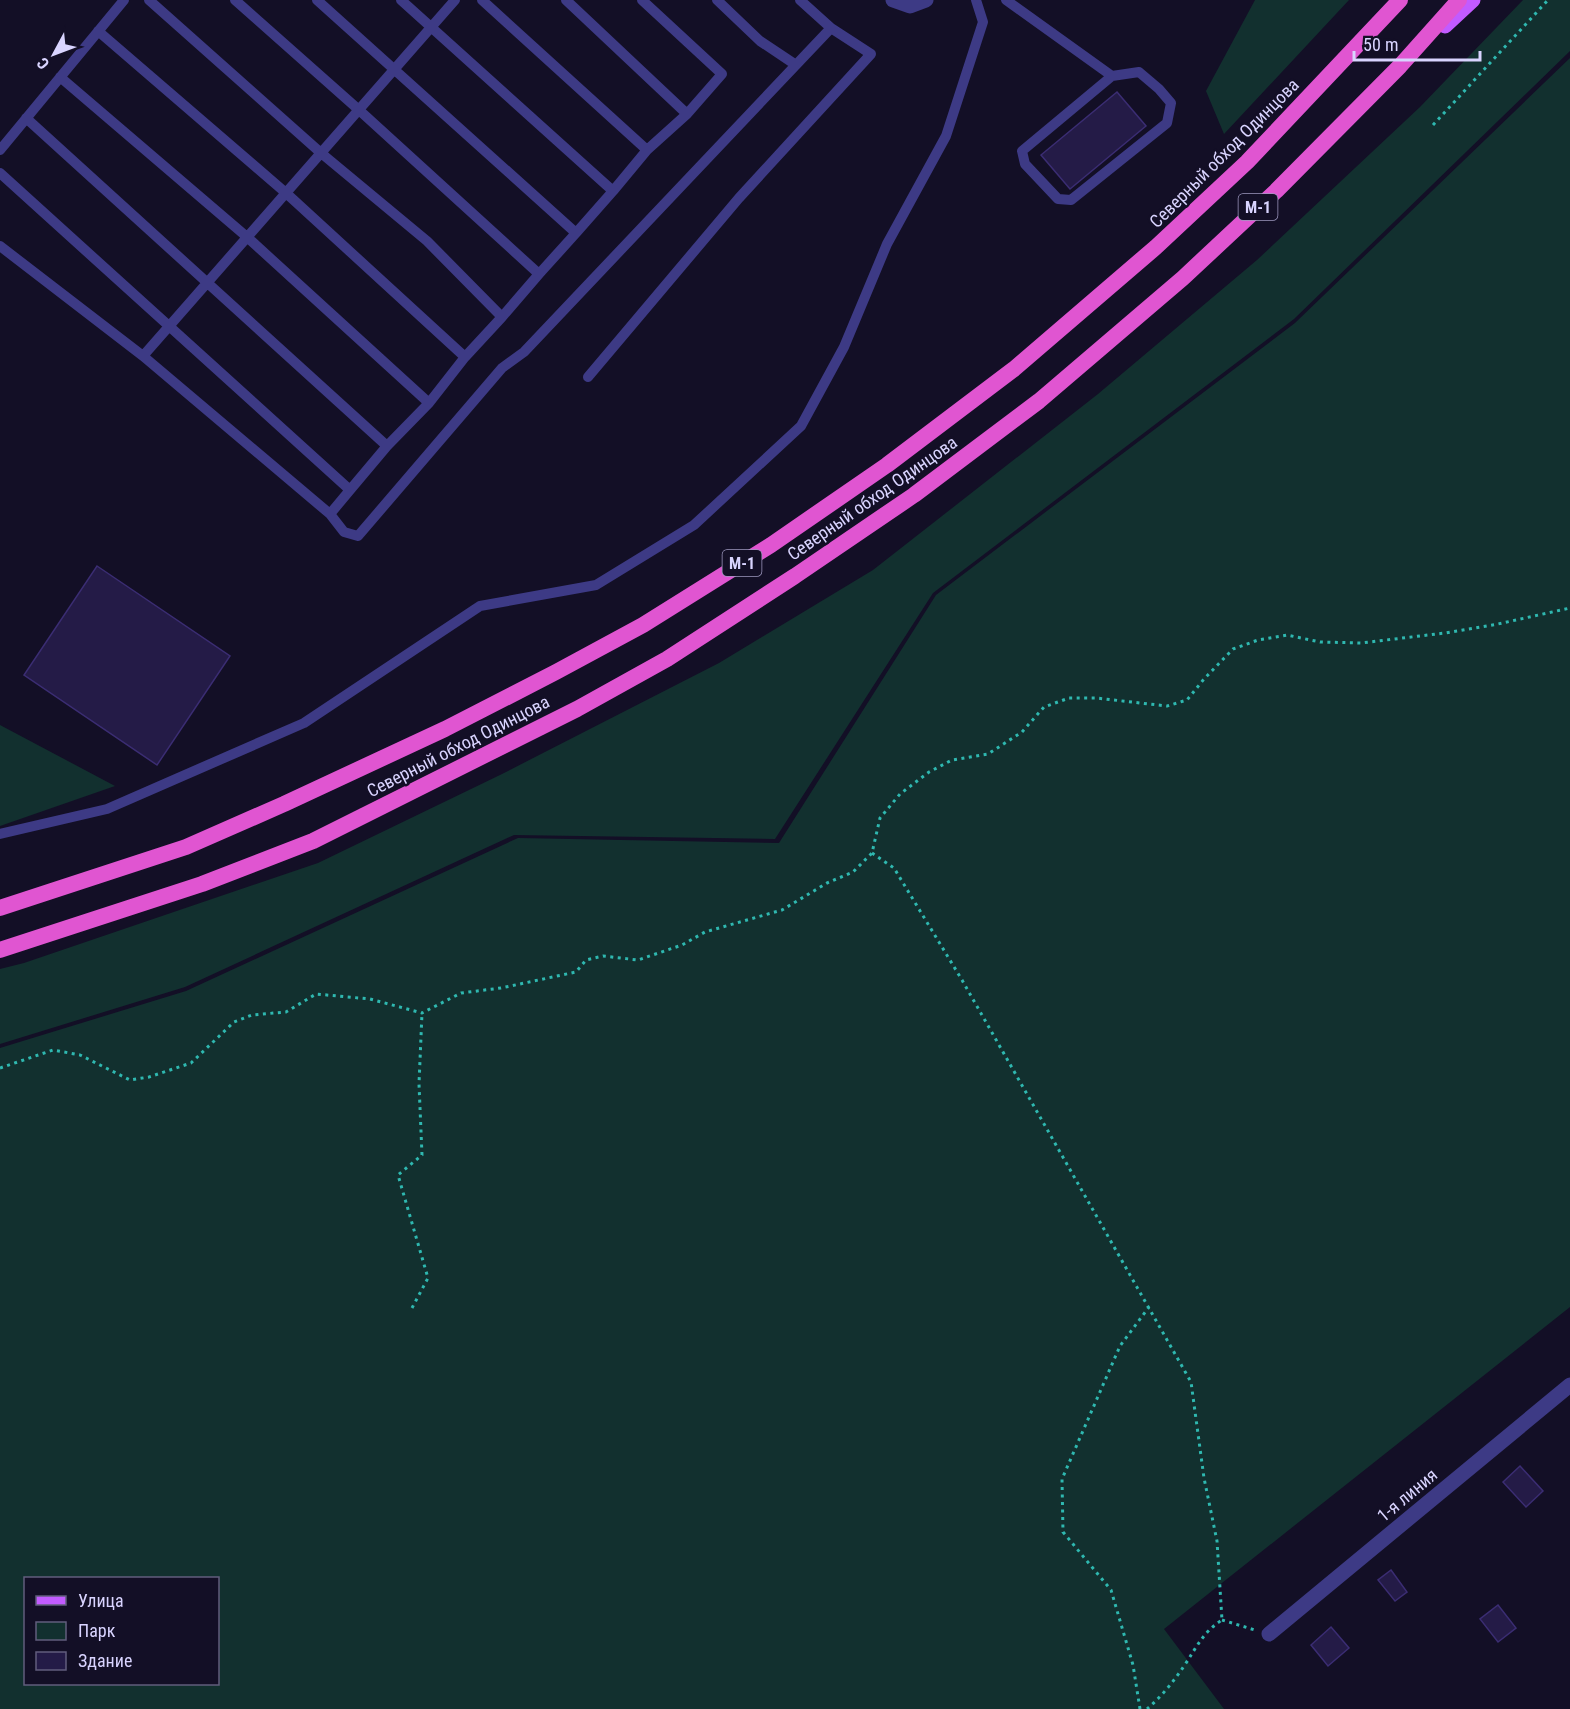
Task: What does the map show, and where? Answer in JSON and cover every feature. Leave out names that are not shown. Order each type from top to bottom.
[{"type":"highway","name":"Северный обход Одинцова","points":[[0,908],[186,847],[445,729],[643,625],[771,545],[887,465],[1014,369],[1156,247],[1247,162],[1400,0]]},
{"type":"highway","name":"Северный обход Одинцова","points":[[0,950],[202,884],[314,841],[577,709],[667,658],[795,576],[914,495],[1038,401],[1183,278],[1276,191],[1400,66],[1459,0]]},
{"type":"main road","points":[[1367,35],[1395,0]]},
{"type":"main road","points":[[1400,66],[1473,0]]},
{"type":"street","points":[[893,0],[910,6],[926,0]]},
{"type":"street","name":"1-я линия","points":[[1269,1634],[1570,1385]]},
{"type":"lane","points":[[0,150],[124,0]]},
{"type":"lane","points":[[149,0],[321,153],[427,241],[502,317]]},
{"type":"lane","points":[[235,0],[539,274]]},
{"type":"lane","points":[[317,0],[576,233]]},
{"type":"lane","points":[[401,0],[613,191]]},
{"type":"lane","points":[[143,356],[455,0]]},
{"type":"lane","points":[[482,0],[647,150]]},
{"type":"lane","points":[[566,0],[687,114]]},
{"type":"lane","points":[[330,514],[647,150],[687,114],[722,74],[642,0]]},
{"type":"lane","points":[[717,0],[760,41],[796,65]]},
{"type":"lane","points":[[588,377],[739,198],[871,54],[831,28],[800,0]]},
{"type":"lane","points":[[0,834],[107,809],[304,723],[480,606],[596,585],[694,525],[801,426],[844,346],[887,244],[946,136],[983,22],[976,0]]},
{"type":"lane","points":[[1006,0],[1112,76],[1139,72],[1171,103],[1167,123],[1071,200],[1058,199],[1025,164],[1022,151],[1112,76]]},
{"type":"lane","points":[[0,246],[143,356],[330,514],[344,532],[358,536],[502,368],[524,352],[831,28]]},
{"type":"lane","points":[[98,31],[286,193],[465,357]]},
{"type":"lane","points":[[60,76],[247,237],[429,402]]},
{"type":"lane","points":[[26,118],[387,446]]},
{"type":"lane","points":[[0,173],[350,490]]},
{"type":"path","points":[[1433,125],[1548,0]]},
{"type":"path","points":[[0,1068],[53,1050],[80,1055],[130,1080],[149,1077],[191,1064],[234,1022],[252,1015],[286,1012],[316,994],[370,999],[422,1013],[461,993],[501,988],[576,972],[586,960],[603,956],[639,960],[682,945],[705,932],[782,910],[827,883],[853,872],[872,853],[880,818],[900,794],[929,772],[952,760],[988,754],[1022,732],[1044,707],[1069,698],[1096,698],[1167,706],[1187,700],[1204,678],[1233,649],[1258,640],[1287,635],[1320,642],[1361,643],[1445,633],[1570,608]]},
{"type":"path","points":[[872,853],[894,868],[962,980],[1191,1382],[1204,1478],[1217,1541],[1222,1620]]},
{"type":"path","points":[[412,1308],[428,1278],[398,1175],[422,1155],[419,1084],[422,1013]]},
{"type":"path","points":[[1140,1709],[1133,1665],[1111,1590],[1063,1532],[1062,1479],[1120,1346],[1149,1307]]},
{"type":"path","points":[[1147,1709],[1183,1668],[1208,1629],[1222,1620],[1269,1634]]},
{"type":"green space","points":[[1255,0],[1349,0],[1224,134],[1206,91]]},
{"type":"green space","points":[[1523,0],[1570,0],[1570,51],[1294,319],[933,593],[775,839],[514,835],[185,987],[0,1044],[0,969],[24,963],[318,863],[500,775],[719,663],[873,570],[1098,394],[1257,260],[1420,107]]},
{"type":"green space","points":[[1570,58],[1570,1307],[1164,1629],[1224,1709],[0,1709],[0,1048],[186,991],[518,838],[779,843],[936,595],[1295,323]]},
{"type":"green space","points":[[0,725],[115,786],[0,826]]},
{"type":"building","points":[[1117,92],[1146,126],[1070,189],[1041,155]]},
{"type":"building","points":[[97,566],[230,656],[157,765],[24,675]]},
{"type":"building","points":[[1520,1466],[1543,1491],[1526,1507],[1503,1482]]},
{"type":"building","points":[[1391,1570],[1407,1592],[1395,1601],[1378,1580]]},
{"type":"building","points":[[1498,1605],[1516,1628],[1498,1642],[1480,1619]]},
{"type":"building","points":[[1331,1627],[1349,1648],[1328,1666],[1311,1645]]}]
